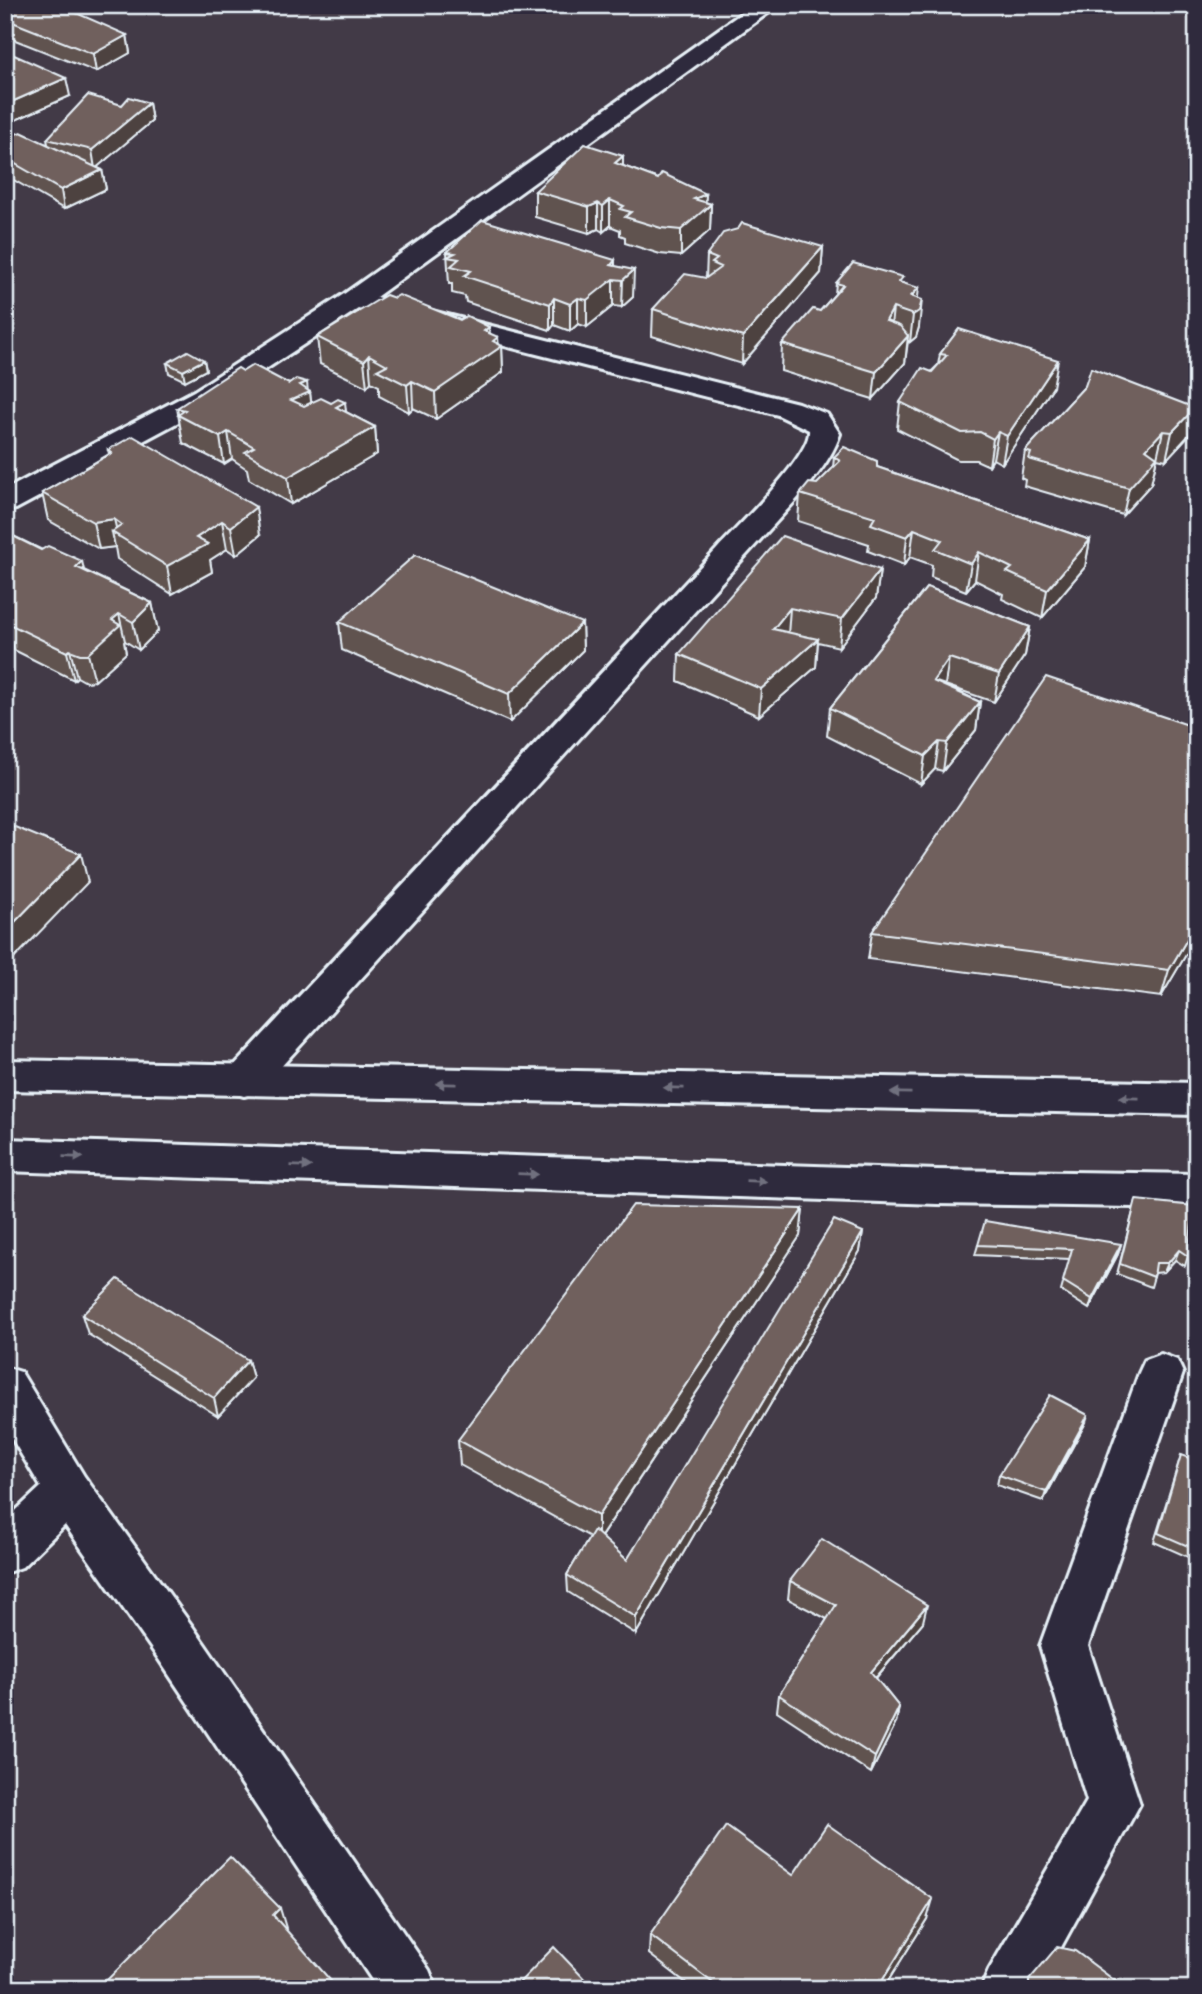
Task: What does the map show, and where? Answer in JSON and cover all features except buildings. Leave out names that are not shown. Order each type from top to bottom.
[{"type":"main road","points":[[5,502],[204,397],[354,300],[768,5]]},
{"type":"main road","points":[[243,1081],[717,568],[813,459],[825,435],[823,427],[816,420],[788,409],[354,300]]},
{"type":"main road","points":[[5,1075],[1197,1099]]},
{"type":"main road","points":[[5,1155],[923,1186],[1197,1191]]},
{"type":"main road","points":[[1008,1989],[1114,1804],[1064,1646],[1161,1373]]},
{"type":"main road","points":[[5,1386],[68,1491],[175,1642],[410,1989]]},
{"type":"main road","points":[[5,1552],[68,1491]]}]
